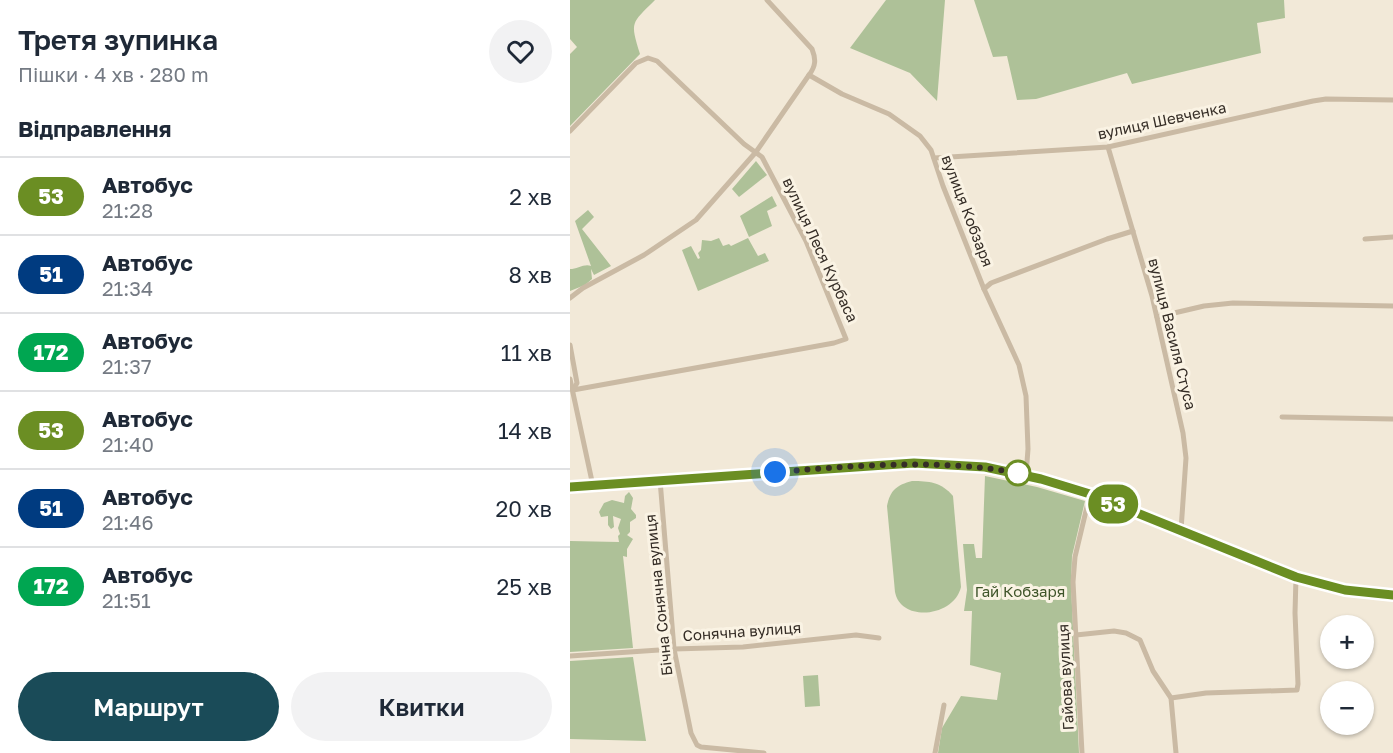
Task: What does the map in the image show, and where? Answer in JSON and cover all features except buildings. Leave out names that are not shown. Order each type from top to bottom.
[{"type":"street","points":[[570,298],[583,288],[644,255],[696,220],[756,152],[814,68],[815,58],[812,49],[767,0]]},
{"type":"street","name":"вулиця Леся Курбаса","points":[[570,131],[636,63],[648,58],[657,61],[744,144],[762,157],[806,241],[846,339],[573,390]]},
{"type":"street","name":"вулиця Кобзаря","points":[[809,75],[842,93],[890,114],[920,136],[931,150],[984,289],[1019,365],[1026,396],[1028,449],[1026,475]]},
{"type":"street","name":"вулиця Шевченка","points":[[934,158],[1108,147],[1320,100],[1393,100]]},
{"type":"street","name":"вулиця Василя Стуса","points":[[1108,147],[1157,317],[1183,433],[1186,458],[1181,530]]},
{"type":"street","points":[[984,289],[991,284],[1133,231]]},
{"type":"street","points":[[1365,239],[1393,237]]},
{"type":"street","points":[[1157,317],[1204,306],[1233,303],[1393,306]]},
{"type":"street","points":[[570,345],[577,383],[573,390]]},
{"type":"street","points":[[570,379],[593,486]]},
{"type":"street","points":[[1282,417],[1393,419]]},
{"type":"street","points":[[570,487],[914,463],[985,467],[1026,475],[1090,494],[1296,577],[1345,590],[1393,595]]},
{"type":"street","name":"Бічна Сонячна вулиця","points":[[660,480],[674,649],[691,733],[697,746],[723,751],[764,753]]},
{"type":"street","name":"Гайова вулиця","points":[[1082,753],[1073,582],[1075,558],[1090,494]]},
{"type":"street","points":[[1172,698],[1206,693],[1297,690],[1296,577]]},
{"type":"street","points":[[1076,635],[1114,631],[1126,633],[1140,640],[1153,670],[1172,698],[1176,753]]},
{"type":"street","name":"Сонячна вулиця","points":[[570,656],[743,647],[856,635],[879,638]]},
{"type":"street","points":[[935,753],[944,705]]},
{"type":"green space","points":[[570,0],[655,0],[635,24],[635,35],[640,54],[570,126],[570,54],[577,47],[570,39]]},
{"type":"green space","points":[[886,0],[945,0],[937,101],[910,73],[850,48]]},
{"type":"green space","points":[[974,0],[1284,0],[1285,18],[1257,23],[1261,53],[1132,84],[1127,73],[1036,99],[1017,100],[1007,56],[993,57]]},
{"type":"green space","points":[[756,161],[767,175],[739,197],[732,189]]},
{"type":"green space","points":[[772,196],[777,206],[767,211],[772,226],[749,237],[740,216]]},
{"type":"green space","points":[[588,210],[594,217],[582,229],[611,266],[594,275],[591,269],[592,279],[585,285],[570,291],[570,269],[591,266],[575,221]]},
{"type":"green space","points":[[719,238],[723,246],[729,244],[731,246],[748,238],[758,256],[765,253],[769,261],[698,291],[682,250],[691,246],[698,259],[702,240],[711,241]]},
{"type":"green space","name":"Гай Кобзаря","points":[[985,476],[1037,487],[1085,501],[1072,556],[1071,585],[1079,753],[938,753],[942,728],[961,696],[997,700],[1001,673],[970,665],[972,611],[964,611],[967,590],[963,544],[974,544],[976,558],[982,558]]},
{"type":"green space","points":[[912,481],[934,483],[953,496],[961,587],[949,605],[928,612],[907,609],[899,602],[895,592],[887,506],[895,489]]},
{"type":"green space","points":[[629,492],[633,498],[631,509],[636,518],[630,522],[630,532],[627,535],[633,539],[627,549],[627,557],[623,556],[633,648],[570,652],[570,541],[619,542],[618,528],[621,519],[613,516],[614,527],[611,529],[608,525],[608,516],[601,517],[599,512],[604,503],[612,500],[624,503],[625,496]]},
{"type":"green space","points":[[633,657],[646,741],[570,739],[570,661]]},
{"type":"green space","points":[[818,675],[820,706],[805,707],[803,676]]},
{"type":"bus line","name":"53","points":[[570,487],[914,463],[985,467],[1015,472],[1090,494],[1296,577],[1345,590],[1393,595]]},
{"type":"route","points":[[775,472],[914,463],[966,465],[1018,473]]}]
